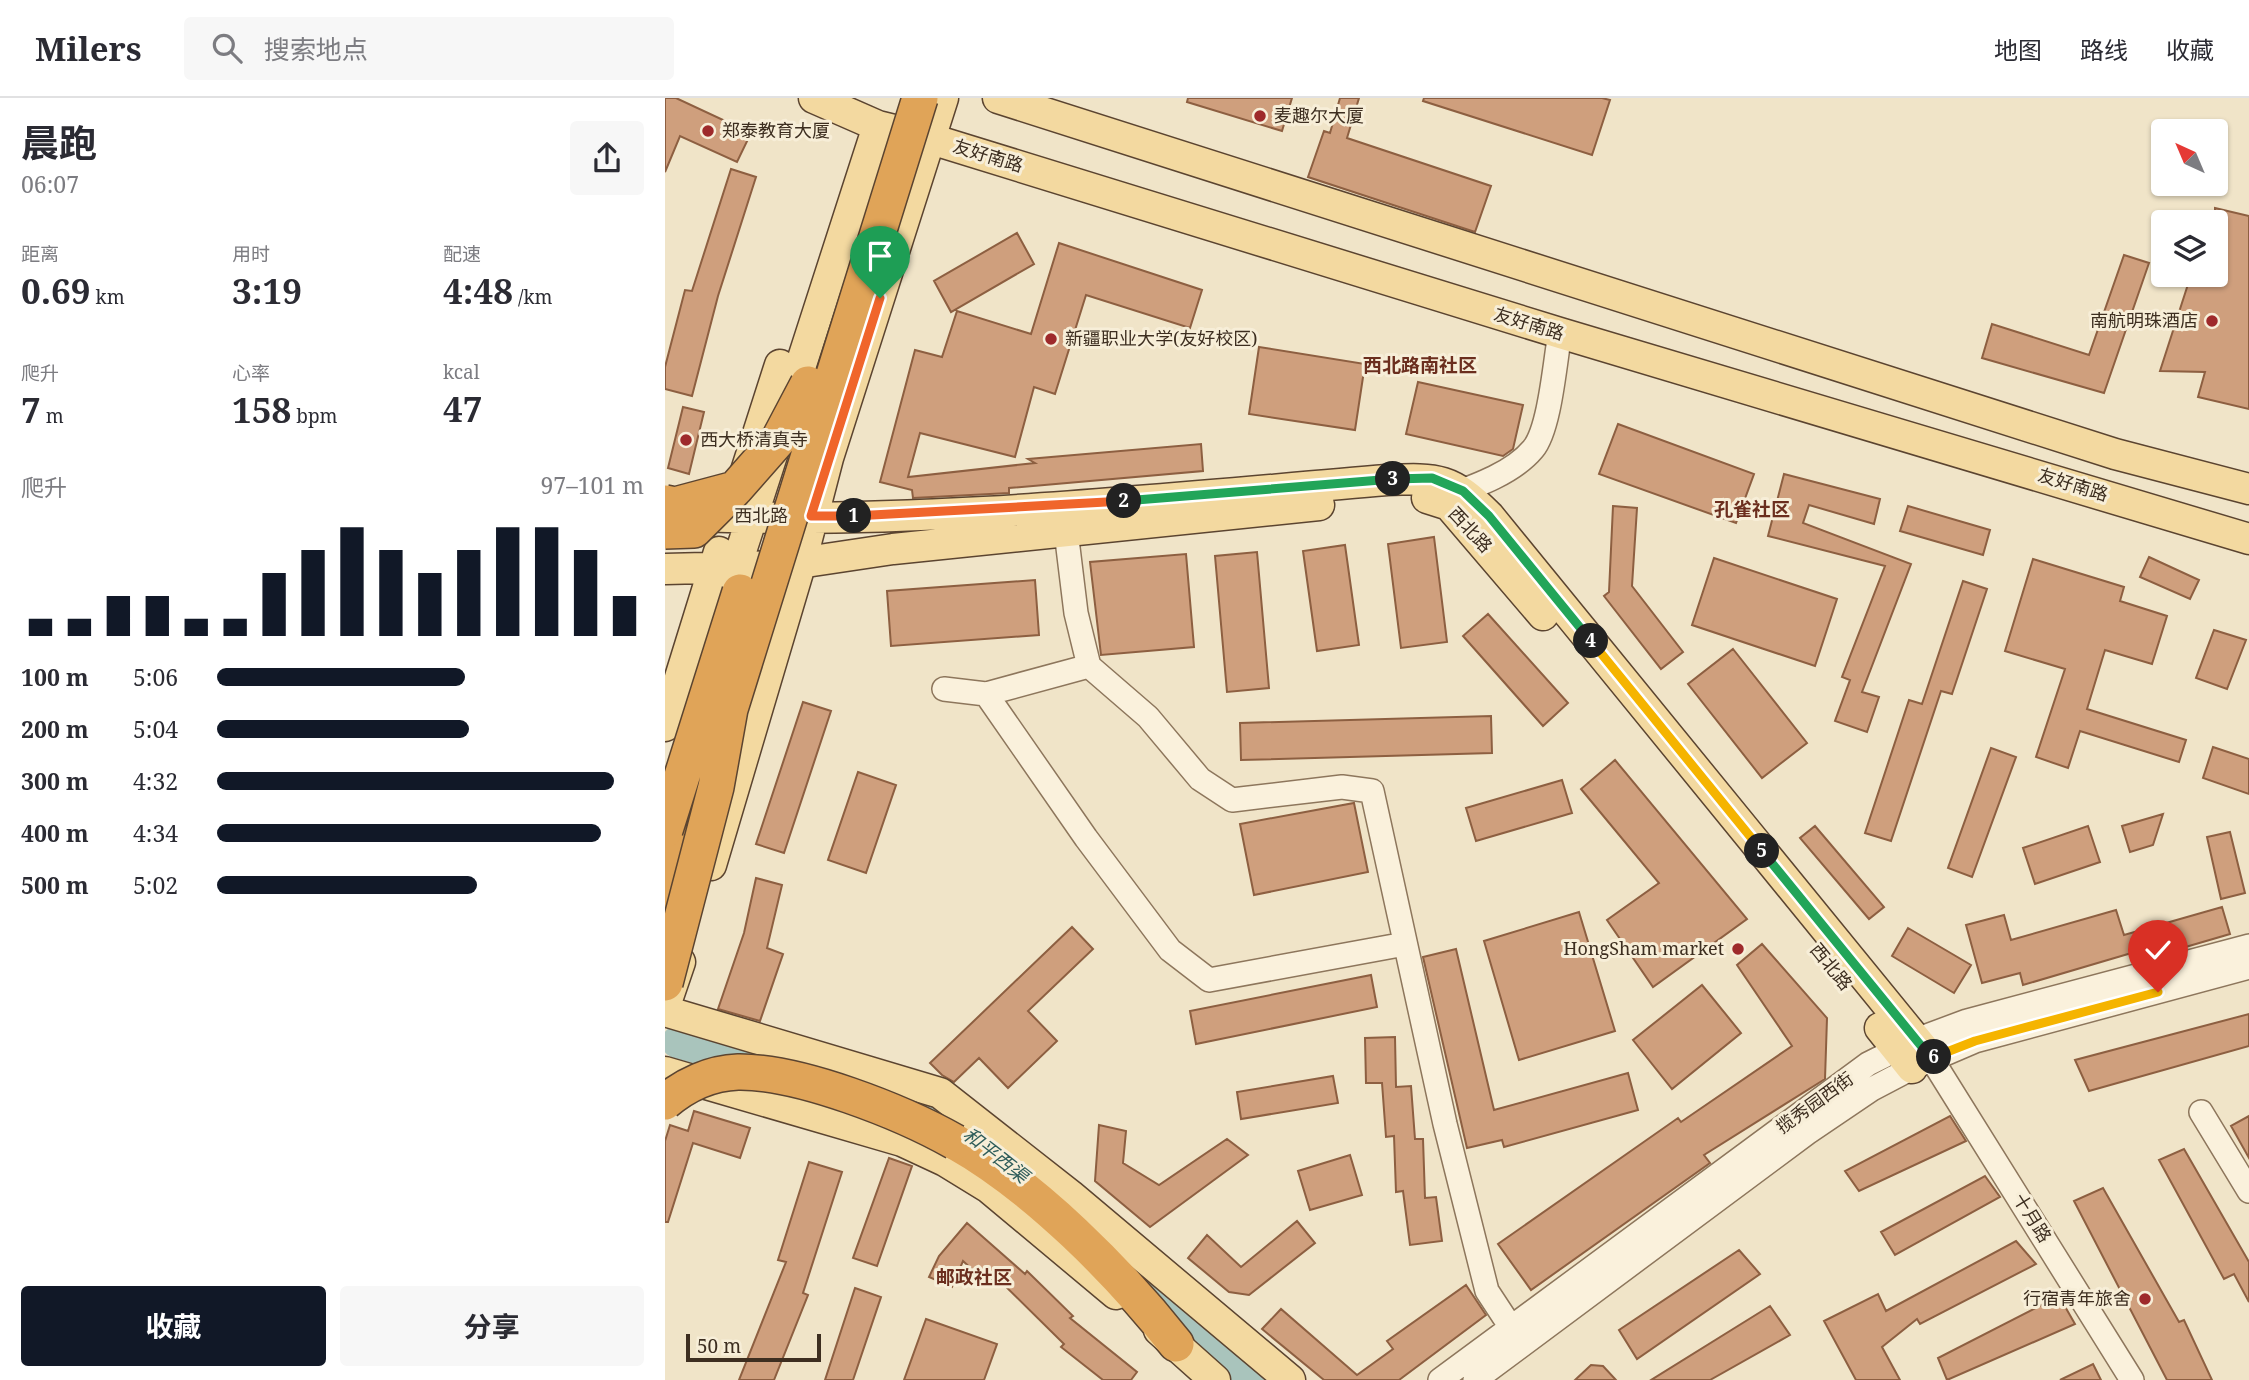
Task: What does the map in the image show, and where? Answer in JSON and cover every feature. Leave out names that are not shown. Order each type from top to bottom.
[{"type":"highway","points":[[665,906],[730,709],[920,98]]},
{"type":"highway","points":[[665,830],[808,384],[878,110]]},
{"type":"highway","points":[[665,531],[694,530],[739,508],[808,384]]},
{"type":"highway","points":[[665,503],[739,508]]},
{"type":"highway","points":[[665,752],[730,624]]},
{"type":"highway","points":[[665,983],[716,787],[730,709]]},
{"type":"highway","points":[[665,1102],[699,1081],[736,1072],[798,1081],[897,1111],[986,1159],[1012,1180],[1122,1279],[1176,1344]]},
{"type":"main road","name":"友好南路","points":[[814,98],[878,110],[932,139],[1560,333],[2249,539]]},
{"type":"main road","points":[[943,98],[828,458],[802,516],[729,812],[665,1008],[940,1093],[1070,1195],[1290,1380]]},
{"type":"main road","points":[[998,98],[2115,454],[2249,489]]},
{"type":"main road","points":[[665,782],[739,508],[878,110]]},
{"type":"main road","name":"西北路","points":[[665,569],[724,569],[790,564],[1065,520],[1387,480],[1432,478],[1449,496],[1489,516],[1914,1053]]},
{"type":"main road","name":"西北路","points":[[665,513],[739,508],[802,516],[1065,520]]},
{"type":"main road","points":[[665,933],[790,564]]},
{"type":"main road","points":[[665,726],[724,569]]},
{"type":"main road","points":[[665,1072],[902,1141],[945,1161],[989,1188],[1176,1344],[1215,1380]]},
{"type":"street","points":[[1449,496],[1513,466],[1534,448],[1546,415],[1560,333]]},
{"type":"street","points":[[1065,520],[1076,613],[1089,666],[1148,716],[1200,779],[1232,800],[1342,787],[1372,791],[1405,944],[1487,1291],[1510,1326]]},
{"type":"street","points":[[944,689],[985,694],[1089,666]]},
{"type":"street","points":[[985,694],[1086,838],[1170,950],[1209,980],[1405,944]]},
{"type":"street","name":"揽秀园西街","points":[[1475,1380],[1914,1053],[1968,1021],[2249,946]]},
{"type":"street","name":"揽秀园西街","points":[[1440,1380],[1868,1064],[1975,1041],[2249,967]]},
{"type":"street","name":"十月路","points":[[1914,1053],[2132,1380]]},
{"type":"street","points":[[2201,1112],[2249,1191]]},
{"type":"building","name":"郑泰教育大厦","points":[[665,98],[676,98],[751,133],[737,162],[680,136],[665,172]]},
{"type":"building","name":"麦趣尔大厦","points":[[1188,98],[1292,98],[1282,131],[1187,102]]},
{"type":"building","points":[[1340,98],[1359,98],[1347,138],[1491,186],[1475,232],[1308,177],[1324,131],[1330,133]]},
{"type":"building","points":[[1424,98],[1610,100],[1592,155],[1423,101]]},
{"type":"building","points":[[731,169],[756,177],[718,296],[692,396],[665,389],[665,367],[685,290],[692,291]]},
{"type":"building","name":"南航明珠酒店","points":[[2228,211],[2249,216],[2249,409],[2198,397],[2205,372],[2160,371],[2187,287],[2228,287]]},
{"type":"building","points":[[1017,233],[1034,264],[951,312],[934,281]]},
{"type":"building","points":[[1059,243],[1202,290],[1190,328],[1086,295],[1055,394],[1034,387],[1015,457],[920,433],[908,477],[1035,463],[1028,459],[1201,444],[1203,471],[1009,488],[1009,493],[913,498],[912,490],[880,482],[915,350],[942,357],[957,311],[1031,334]]},
{"type":"building","points":[[2124,255],[2149,263],[2104,393],[1982,358],[1992,324],[2089,355]]},
{"type":"building","points":[[1259,347],[1365,364],[1355,430],[1249,414]]},
{"type":"building","points":[[1418,382],[1523,405],[1513,449],[1503,456],[1406,434]]},
{"type":"building","name":"西大桥清真寺","points":[[683,407],[704,412],[689,474],[668,468]]},
{"type":"building","points":[[1618,424],[1754,474],[1736,523],[1599,474]]},
{"type":"building","points":[[1784,474],[1880,499],[1874,524],[1809,505],[1803,523],[1911,564],[1862,692],[1879,697],[1867,732],[1835,721],[1850,680],[1842,677],[1885,566],[1768,536]]},
{"type":"building","points":[[1613,506],[1637,508],[1632,586],[1683,652],[1661,669],[1604,596],[1609,592]]},
{"type":"building","points":[[1908,506],[1990,530],[1983,555],[1900,531]]},
{"type":"building","points":[[1434,537],[1447,642],[1401,648],[1388,544]]},
{"type":"building","points":[[1345,545],[1359,645],[1317,651],[1303,551]]},
{"type":"building","points":[[1257,552],[1269,688],[1227,692],[1215,556]]},
{"type":"building","points":[[1186,554],[1194,647],[1101,655],[1090,562]]},
{"type":"building","points":[[2149,557],[2199,580],[2190,599],[2140,577]]},
{"type":"building","points":[[1714,558],[1837,599],[1815,666],[1692,625]]},
{"type":"building","points":[[2033,559],[2124,587],[2120,601],[2167,616],[2152,664],[2105,650],[2087,709],[2186,740],[2179,762],[2080,731],[2068,768],[2036,757],[2065,669],[2005,651]]},
{"type":"building","points":[[1035,580],[1039,635],[891,646],[887,591]]},
{"type":"building","points":[[1963,581],[1987,589],[1952,694],[1941,691],[1891,841],[1865,833],[1909,700],[1922,704]]},
{"type":"building","points":[[1488,614],[1568,703],[1543,726],[1463,636]]},
{"type":"building","points":[[2214,630],[2246,640],[2227,689],[2196,678]]},
{"type":"building","points":[[1733,649],[1807,743],[1762,778],[1688,684]]},
{"type":"building","points":[[803,702],[831,711],[784,853],[756,844]]},
{"type":"building","points":[[1491,716],[1492,753],[1241,760],[1240,723]]},
{"type":"building","points":[[2213,747],[2249,759],[2249,794],[2203,778]]},
{"type":"building","points":[[1991,748],[2016,757],[1972,877],[1948,868]]},
{"type":"building","points":[[1615,760],[1747,919],[1653,987],[1607,920],[1659,883],[1581,789]]},
{"type":"building","points":[[858,772],[896,785],[866,873],[828,860]]},
{"type":"building","points":[[1562,780],[1572,813],[1476,841],[1466,808]]},
{"type":"building","points":[[1354,803],[1368,872],[1254,895],[1240,824]]},
{"type":"building","points":[[2163,814],[2153,845],[2130,852],[2122,826]]},
{"type":"building","points":[[1815,826],[1884,907],[1869,919],[1800,838]]},
{"type":"building","points":[[2088,826],[2100,862],[2035,884],[2023,848]]},
{"type":"building","points":[[2230,832],[2245,893],[2221,899],[2207,837]]},
{"type":"building","points":[[756,878],[782,885],[767,948],[783,954],[760,1021],[718,1009],[744,933]]},
{"type":"building","points":[[2222,907],[2230,934],[2148,958],[2145,949],[2023,985],[2020,973],[1982,983],[1966,925],[2004,915],[2011,940],[2116,910],[2124,935]]},
{"type":"building","points":[[1579,912],[1615,1031],[1519,1060],[1484,941]]},
{"type":"building","points":[[1072,927],[1093,949],[1028,1011],[1057,1041],[1008,1088],[979,1058],[954,1082],[942,1075],[930,1063]]},
{"type":"building","points":[[1908,928],[1971,965],[1954,993],[1892,956]]},
{"type":"building","points":[[1762,944],[1827,1018],[1825,1079],[1704,1155],[1710,1163],[1531,1290],[1498,1244],[1678,1118],[1681,1122],[1792,1046],[1737,965]]},
{"type":"building","points":[[1456,949],[1494,1110],[1628,1073],[1638,1110],[1504,1147],[1502,1140],[1467,1148],[1423,957]]},
{"type":"building","points":[[1371,975],[1377,1007],[1196,1044],[1190,1011]]},
{"type":"building","points":[[1702,985],[1741,1033],[1672,1089],[1633,1040]]},
{"type":"building","points":[[2249,1014],[2249,1046],[2089,1091],[2075,1060]]},
{"type":"building","points":[[1395,1037],[1396,1087],[1411,1086],[1415,1139],[1423,1139],[1425,1198],[1436,1197],[1442,1241],[1410,1245],[1403,1191],[1396,1192],[1394,1136],[1386,1137],[1382,1083],[1366,1083],[1365,1038]]},
{"type":"building","points":[[1333,1076],[1338,1103],[1241,1119],[1237,1092]]},
{"type":"building","points":[[694,1111],[750,1128],[740,1158],[693,1143],[668,1222],[665,1222],[665,1141],[670,1125],[688,1131]]},
{"type":"building","points":[[1950,1116],[1966,1141],[1859,1191],[1845,1171]]},
{"type":"building","points":[[2249,1116],[2249,1158],[2231,1126]]},
{"type":"building","points":[[1099,1125],[1126,1131],[1123,1163],[1159,1185],[1227,1139],[1248,1155],[1150,1227],[1095,1181]]},
{"type":"building","points":[[2184,1149],[2249,1262],[2249,1302],[2234,1274],[2224,1279],[2159,1160]]},
{"type":"building","points":[[1350,1155],[1362,1195],[1310,1210],[1298,1171]]},
{"type":"building","points":[[889,1158],[912,1166],[877,1266],[853,1258]]},
{"type":"building","points":[[809,1162],[842,1172],[803,1293],[808,1295],[774,1380],[739,1380],[786,1262],[778,1260]]},
{"type":"building","points":[[1985,1176],[2000,1197],[1895,1255],[1881,1232]]},
{"type":"building","points":[[2103,1188],[2179,1322],[2184,1320],[2212,1380],[2167,1380],[2074,1201]]},
{"type":"building","points":[[1297,1221],[1315,1243],[1249,1295],[1229,1292],[1188,1258],[1207,1235],[1241,1267]]},
{"type":"building","points":[[967,1223],[1025,1274],[1027,1271],[1073,1316],[1070,1318],[1137,1372],[1131,1380],[1103,1380],[1061,1347],[1064,1344],[994,1275],[987,1283],[963,1261],[952,1287],[929,1277],[939,1256]]},
{"type":"building","points":[[2016,1241],[2036,1264],[1920,1324],[1917,1319],[1882,1347],[1900,1380],[1856,1380],[1824,1321],[1878,1294],[1886,1311]]},
{"type":"building","points":[[1739,1250],[1760,1274],[1637,1359],[1619,1330]]},
{"type":"building","points":[[1466,1285],[1486,1315],[1399,1380],[1324,1380],[1262,1329],[1281,1309],[1357,1375],[1393,1349],[1387,1341]]},
{"type":"building","points":[[855,1288],[881,1297],[853,1380],[825,1380]]},
{"type":"building","points":[[2059,1296],[2075,1324],[1947,1380],[1938,1358]]},
{"type":"building","points":[[1770,1306],[1790,1335],[1710,1380],[1651,1380]]},
{"type":"building","points":[[926,1319],[997,1344],[984,1380],[904,1380]]},
{"type":"building","points":[[2093,1364],[2101,1380],[2060,1380]]},
{"type":"building","points":[[1591,1365],[1603,1366],[1616,1380],[1575,1380]]},
{"type":"waterway","name":"和平西渠","points":[[678,1042],[771,1067]]},
{"type":"waterway","name":"和平西渠","points":[[888,1098],[934,1111],[979,1138]]},
{"type":"waterway","name":"和平西渠","points":[[1124,1265],[1253,1380]]},
{"type":"place","name":"麦趣尔大厦","points":[[1260,116]]},
{"type":"place","name":"郑泰教育大厦","points":[[708,131]]},
{"type":"place","name":"南航明珠酒店","points":[[2212,321]]},
{"type":"place","name":"新疆职业大学(友好校区)","points":[[1051,339]]},
{"type":"place","name":"西大桥清真寺","points":[[686,440]]},
{"type":"place","name":"HongSham market","points":[[1738,949]]},
{"type":"place","name":"行宿青年旅舍","points":[[2145,1299]]},
{"type":"district","name":"西北路南社区","points":[[1420,365]]},
{"type":"district","name":"孔雀社区","points":[[1752,509]]},
{"type":"district","name":"邮政社区","points":[[974,1277]]},
{"type":"route","points":[[880,298],[811,516],[887,516],[1063,506],[1432,478],[1463,491],[1489,516],[1931,1058],[1975,1041],[2158,992]]}]
